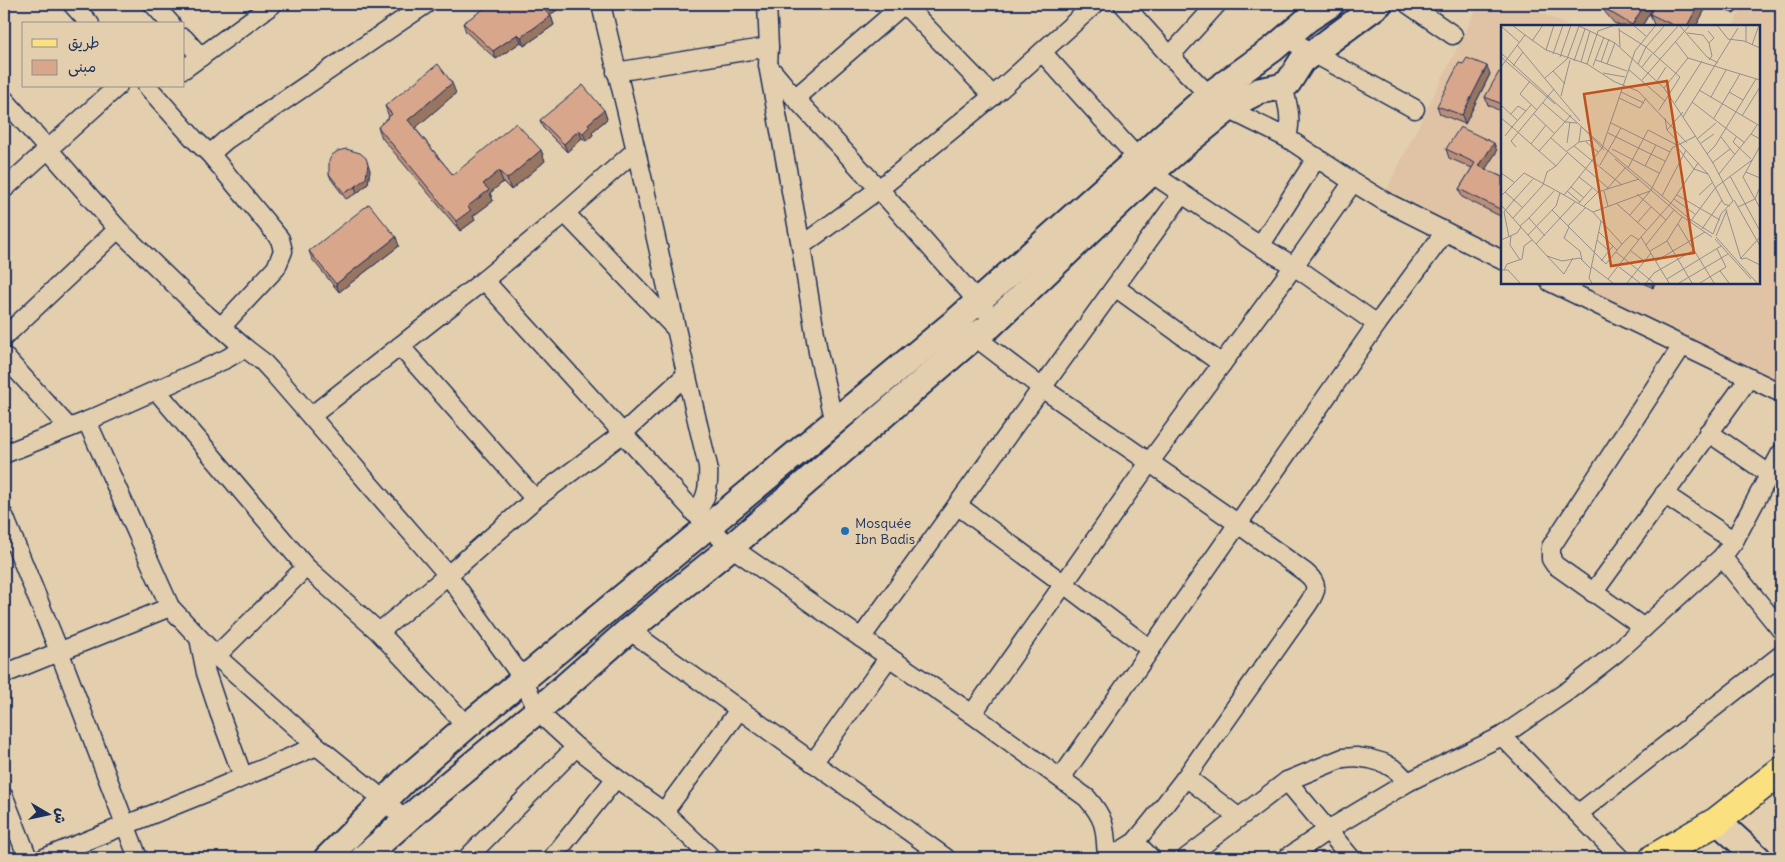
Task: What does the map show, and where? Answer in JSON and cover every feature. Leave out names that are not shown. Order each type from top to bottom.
[{"type":"main road","points":[[1654,858],[1717,821],[1781,771]]},
{"type":"main road","points":[[1688,858],[1698,850],[1717,821]]},
{"type":"street","points":[[72,4],[88,22]]},
{"type":"street","points":[[153,4],[169,22]]},
{"type":"street","points":[[185,68],[274,4]]},
{"type":"street","points":[[210,154],[226,140],[426,4]]},
{"type":"street","points":[[601,4],[708,466],[709,480],[707,494],[701,507],[701,520]]},
{"type":"street","points":[[767,4],[768,65],[818,352],[834,424]]},
{"type":"street","points":[[796,98],[904,4],[993,96]]},
{"type":"street","points":[[801,246],[879,189],[993,96],[1095,4]]},
{"type":"street","points":[[1123,4],[1170,56],[1219,102],[1287,138],[1384,201],[1501,260]]},
{"type":"street","points":[[1170,56],[1217,4]]},
{"type":"street","points":[[363,858],[405,820],[537,711],[629,630],[731,547],[965,329],[978,302],[1145,166],[1219,102],[1286,38],[1307,11],[1331,4]]},
{"type":"street","points":[[1219,102],[1288,83],[1298,65],[1379,4]]},
{"type":"street","points":[[1408,4],[1454,35]]},
{"type":"street","points":[[1286,38],[1415,109]]},
{"type":"street","points":[[185,39],[201,57]]},
{"type":"street","points":[[616,72],[769,46]]},
{"type":"street","points":[[1042,52],[1145,166],[1182,194],[1260,246],[1294,266],[1376,324]]},
{"type":"street","points":[[768,65],[995,321]]},
{"type":"street","points":[[1282,86],[1290,110],[1290,125],[1287,138]]},
{"type":"street","points":[[4,189],[116,88]]},
{"type":"street","points":[[153,88],[280,239],[283,251],[276,268],[221,327]]},
{"type":"street","points":[[4,99],[118,229],[201,310],[262,361],[311,416],[448,575],[524,680],[537,711],[576,747],[664,812],[712,858]]},
{"type":"street","points":[[311,416],[484,280],[565,213],[636,150]]},
{"type":"street","points":[[1260,246],[1317,157]]},
{"type":"street","points":[[327,858],[408,777],[524,680],[701,520],[965,329],[995,321],[1145,166]]},
{"type":"street","points":[[972,714],[1149,463],[1294,266],[1353,182]]},
{"type":"street","points":[[861,638],[1182,194]]},
{"type":"street","points":[[565,213],[677,329]]},
{"type":"street","points":[[4,337],[118,229]]},
{"type":"street","points":[[1061,778],[1376,324],[1445,232]]},
{"type":"street","points":[[484,280],[701,520],[731,547],[972,714],[1087,798],[1101,816],[1105,829],[1108,858],[1135,842],[1186,777],[1308,604],[1316,591],[1316,584],[1313,579],[1237,523],[1042,388],[965,329]]},
{"type":"street","points":[[1554,284],[1781,393]]},
{"type":"street","points":[[1115,287],[1222,364]]},
{"type":"street","points":[[400,346],[535,498]]},
{"type":"street","points":[[1644,628],[1593,593],[1553,562],[1551,559],[1551,547],[1682,346]]},
{"type":"street","points":[[4,454],[156,390],[226,359],[245,348]]},
{"type":"street","points":[[4,356],[69,428]]},
{"type":"street","points":[[379,632],[448,575],[535,498],[622,434],[686,375]]},
{"type":"street","points":[[1593,593],[1748,378]]},
{"type":"street","points":[[156,390],[306,567],[379,632],[467,726]]},
{"type":"street","points":[[87,420],[170,608],[216,656],[317,746],[384,800],[405,820]]},
{"type":"street","points":[[1708,432],[1769,474]]},
{"type":"street","points":[[1287,858],[1328,830],[1408,782],[1502,736],[1569,690],[1616,653],[1722,557],[1734,541],[1781,453]]},
{"type":"street","points":[[1664,494],[1734,541]]},
{"type":"street","points":[[957,505],[1150,649]]},
{"type":"street","points":[[4,516],[138,858]]},
{"type":"street","points":[[1722,557],[1781,630]]},
{"type":"street","points":[[216,656],[306,567]]},
{"type":"street","points":[[4,674],[170,608]]},
{"type":"street","points":[[629,630],[946,858]]},
{"type":"street","points":[[199,638],[206,673],[243,777]]},
{"type":"street","points":[[1579,813],[1781,654]]},
{"type":"street","points":[[813,763],[889,657]]},
{"type":"street","points":[[664,812],[739,710]]},
{"type":"street","points":[[1502,736],[1621,858]]},
{"type":"street","points":[[44,858],[317,746]]},
{"type":"street","points":[[468,858],[576,747]]},
{"type":"street","points":[[1186,858],[1287,781],[1343,758],[1370,758],[1384,763],[1396,770],[1408,782]]},
{"type":"street","points":[[1186,777],[1238,817]]},
{"type":"street","points":[[552,858],[616,778]]},
{"type":"street","points":[[1287,781],[1351,858]]},
{"type":"street","points":[[4,797],[28,858]]},
{"type":"street","points":[[1717,821],[1758,858]]},
{"type":"street","points":[[1135,842],[1151,858]]},
{"type":"shaded area","points":[[1479,4],[1523,4],[1567,25],[1501,25],[1501,251],[1384,195]]},
{"type":"shaded area","points":[[1744,4],[1781,4],[1781,381],[1573,284],[1760,284],[1760,25],[1734,25]]},
{"type":"building","points":[[491,4],[551,4],[543,9],[551,16],[521,37],[518,34],[493,51],[463,23]]},
{"type":"building","points":[[1603,4],[1645,4],[1632,25],[1610,12]]},
{"type":"building","points":[[1655,4],[1699,4],[1688,25],[1673,25],[1650,14]]},
{"type":"building","points":[[1467,58],[1487,66],[1462,115],[1437,106],[1459,63],[1463,64]]},
{"type":"building","points":[[438,64],[452,83],[408,120],[453,175],[516,123],[541,150],[507,179],[499,171],[483,184],[489,190],[467,207],[471,210],[456,221],[378,127],[392,114],[385,106]]},
{"type":"building","points":[[1499,72],[1501,73],[1501,104],[1485,97]]},
{"type":"building","points":[[583,85],[604,110],[588,124],[590,126],[583,133],[579,130],[564,144],[540,120]]},
{"type":"building","points":[[1460,127],[1494,143],[1479,166],[1501,177],[1501,210],[1459,189],[1475,163],[1446,149]]},
{"type":"building","points":[[346,149],[360,153],[366,158],[368,164],[366,178],[344,193],[329,174],[329,161],[332,155]]},
{"type":"building","points":[[369,204],[396,237],[336,284],[309,251]]},
{"type":"place","name":"Mosquée Ibn Badis","points":[[845,531]]}]
